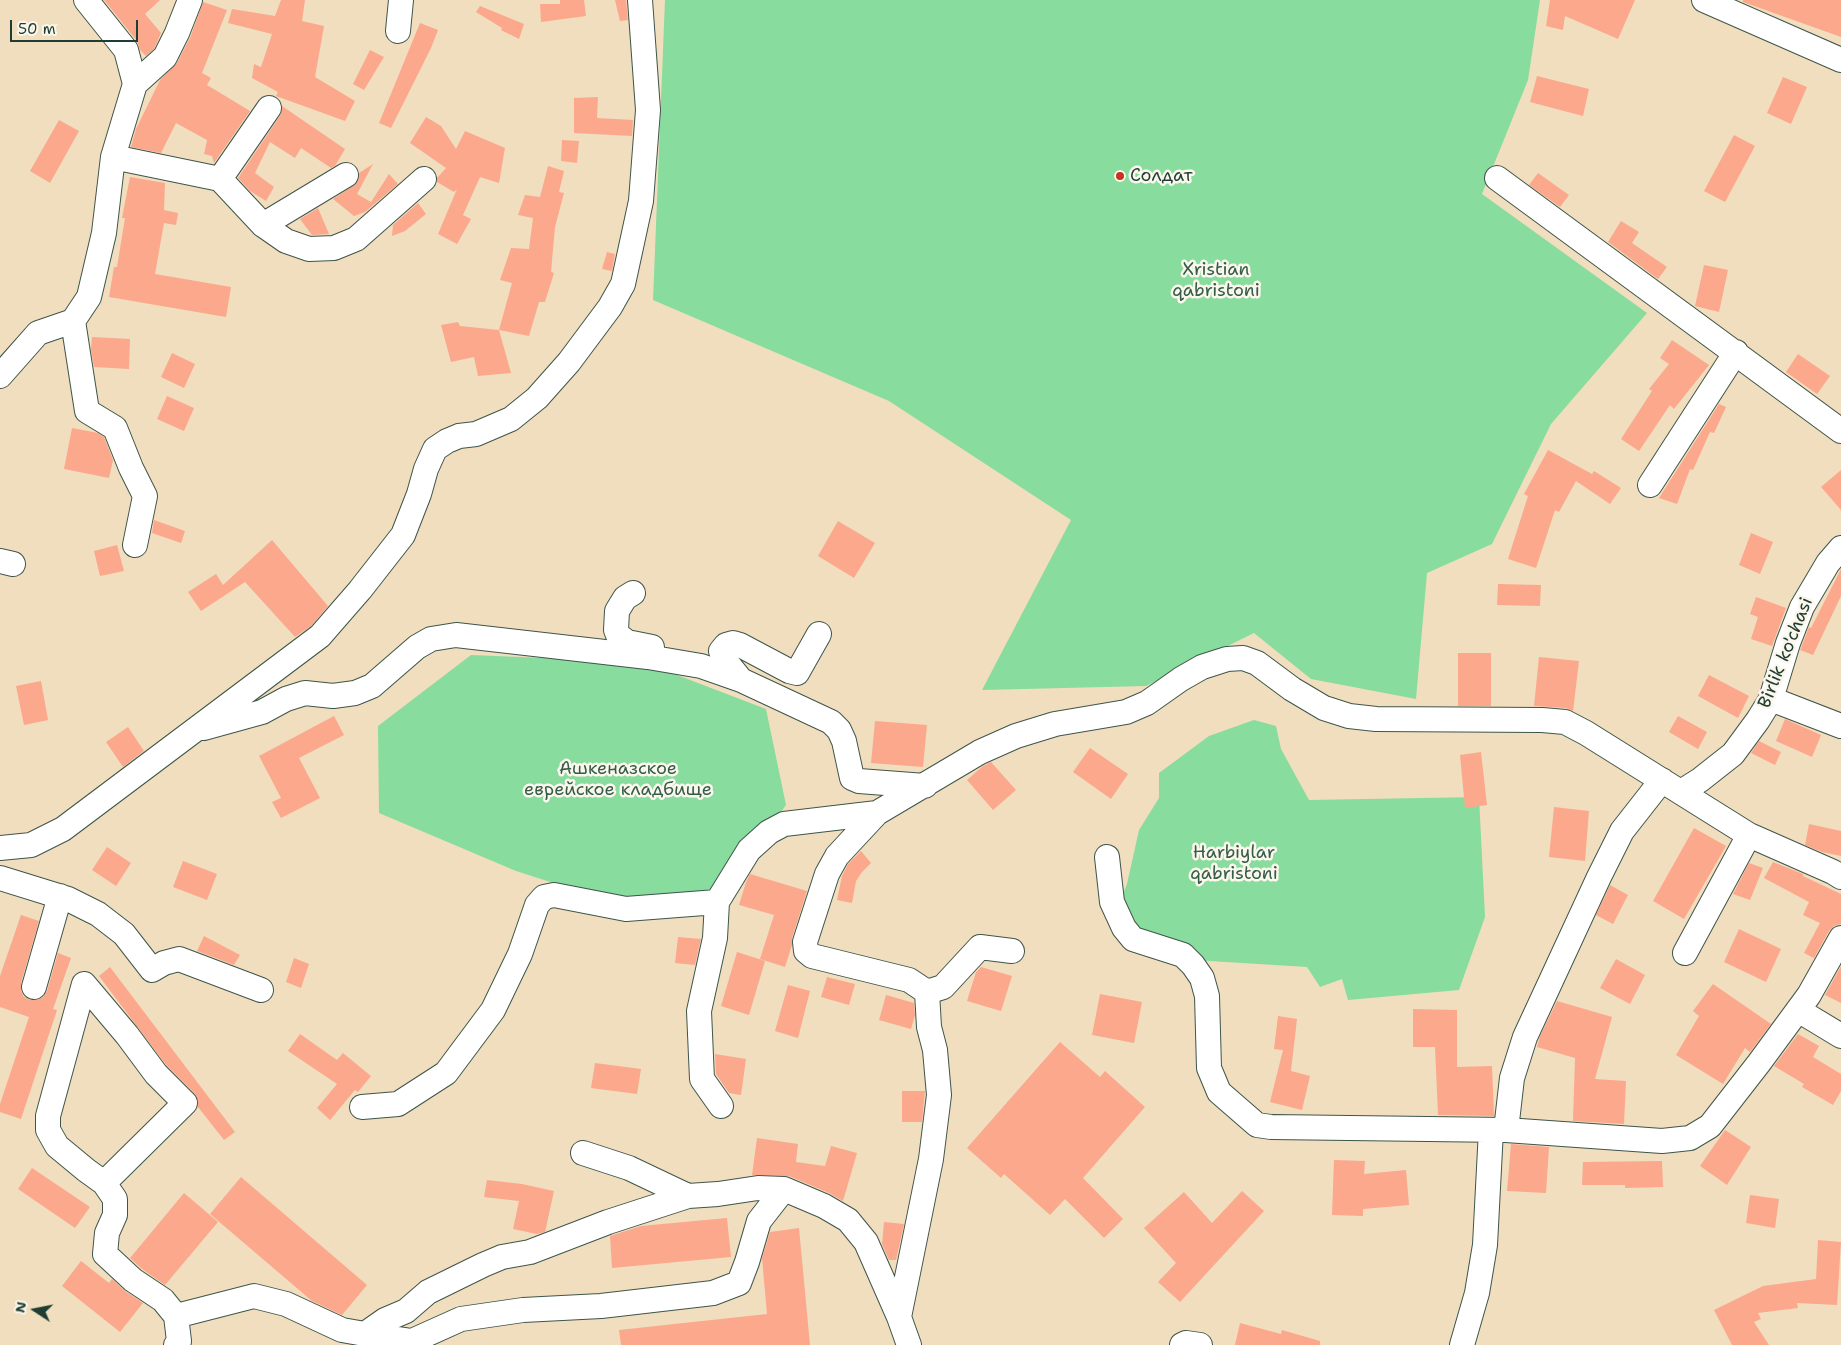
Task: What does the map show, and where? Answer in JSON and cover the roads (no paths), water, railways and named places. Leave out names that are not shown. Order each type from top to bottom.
[{"type":"street","points":[[86,0],[126,50],[135,84]]},
{"type":"street","points":[[0,376],[38,333],[74,321],[89,298],[104,233],[113,156],[135,84],[165,57],[190,0]]},
{"type":"street","points":[[398,31],[401,0]]},
{"type":"street","points":[[0,848],[31,845],[63,829],[320,636],[360,590],[403,535],[420,494],[426,469],[436,450],[447,441],[459,436],[476,434],[511,419],[537,398],[569,362],[610,307],[623,284],[641,201],[648,110],[640,0]]},
{"type":"street","points":[[1704,0],[1731,6],[1841,60]]},
{"type":"street","points":[[220,179],[269,108]]},
{"type":"street","points":[[113,156],[220,179],[263,225],[286,241],[309,249],[334,248],[356,239],[424,179]]},
{"type":"street","points":[[263,225],[346,176]]},
{"type":"street","points":[[1497,178],[1841,431]]},
{"type":"street","points":[[74,321],[87,412],[115,428],[131,468],[145,496],[135,545]]},
{"type":"street","points":[[1650,485],[1736,352]]},
{"type":"street","name":"Birlik ko'chasi","points":[[1462,1345],[1477,1293],[1485,1245],[1499,1130],[1512,1078],[1525,1037],[1599,877],[1622,831],[1671,786],[1700,780],[1733,754],[1771,699],[1788,643],[1802,607],[1828,563],[1841,548]]},
{"type":"street","points":[[634,592],[625,598],[617,611],[616,630],[618,635],[627,642],[674,651],[721,651]]},
{"type":"street","points":[[721,651],[726,645],[733,643],[788,671],[797,673],[819,634]]},
{"type":"street","points":[[190,732],[262,712],[286,699],[305,693],[332,696],[355,693],[372,686],[417,647],[430,639],[456,635],[648,657],[701,666],[741,680],[831,722],[839,730],[844,741],[852,778],[859,782],[925,786]]},
{"type":"street","points":[[721,651],[724,659],[741,680]]},
{"type":"street","points":[[927,992],[909,980],[812,956],[806,951],[806,942],[827,874],[837,856],[877,814],[980,752],[1016,736],[1055,724],[1126,712],[1147,703],[1181,678],[1202,667],[1227,659],[1243,658],[1257,663],[1292,689],[1324,708],[1349,716],[1376,720],[1542,720],[1565,722],[1586,732],[1749,835],[1834,872],[1841,877]]},
{"type":"street","points":[[1771,699],[1841,726]]},
{"type":"street","points":[[721,1106],[702,1079],[699,1011],[715,938],[716,902],[749,850],[769,832],[784,824],[877,814]]},
{"type":"street","points":[[1685,953],[1749,835]]},
{"type":"street","points":[[1108,857],[1112,902],[1124,928],[1133,938],[1183,955],[1202,978],[1207,996],[1209,1068],[1219,1092],[1248,1119],[1257,1125],[1271,1127],[1499,1130],[1662,1141],[1690,1138],[1710,1126],[1798,1010],[1841,938]]},
{"type":"street","points":[[0,878],[60,896],[98,914],[124,934],[152,970],[164,963],[179,959],[260,990]]},
{"type":"street","points":[[362,1107],[398,1104],[446,1073],[493,1010],[520,954],[537,905],[544,896],[554,895],[626,909],[716,902]]},
{"type":"street","points":[[34,987],[60,896]]},
{"type":"street","points":[[927,992],[943,987],[980,947],[1012,951]]},
{"type":"street","points":[[104,1183],[185,1103],[156,1074],[127,1035],[84,984],[48,1116],[48,1130],[57,1146],[104,1183],[115,1199],[115,1215],[108,1233],[105,1254],[133,1280],[163,1300],[176,1316],[179,1341],[176,1345]]},
{"type":"street","points":[[899,1317],[931,1160],[939,1095],[935,1050],[929,1027],[927,992]]},
{"type":"street","points":[[1798,1010],[1841,1036]]},
{"type":"street","points":[[583,1153],[629,1168],[688,1196]]},
{"type":"street","points":[[365,1334],[385,1320],[406,1311],[428,1292],[502,1257],[530,1252],[608,1222],[688,1196],[758,1188],[784,1189],[824,1206],[848,1220],[866,1242],[899,1317],[909,1345]]},
{"type":"street","points":[[176,1316],[254,1296],[286,1304],[342,1330],[412,1341],[461,1319],[523,1310],[602,1306],[713,1293],[739,1283],[759,1220],[784,1189]]},
{"type":"street","points":[[1182,1345],[1186,1343],[1200,1345]]},
{"type":"place","name":"Солдат","points":[[1120,176]]},
{"type":"park label","name":"Xristian qabristoni","points":[[1216,280]]},
{"type":"park label","name":"Ашкеназское еврейское кладбище","points":[[618,780]]},
{"type":"park label","name":"Harbiylar qabristoni","points":[[1234,863]]}]
